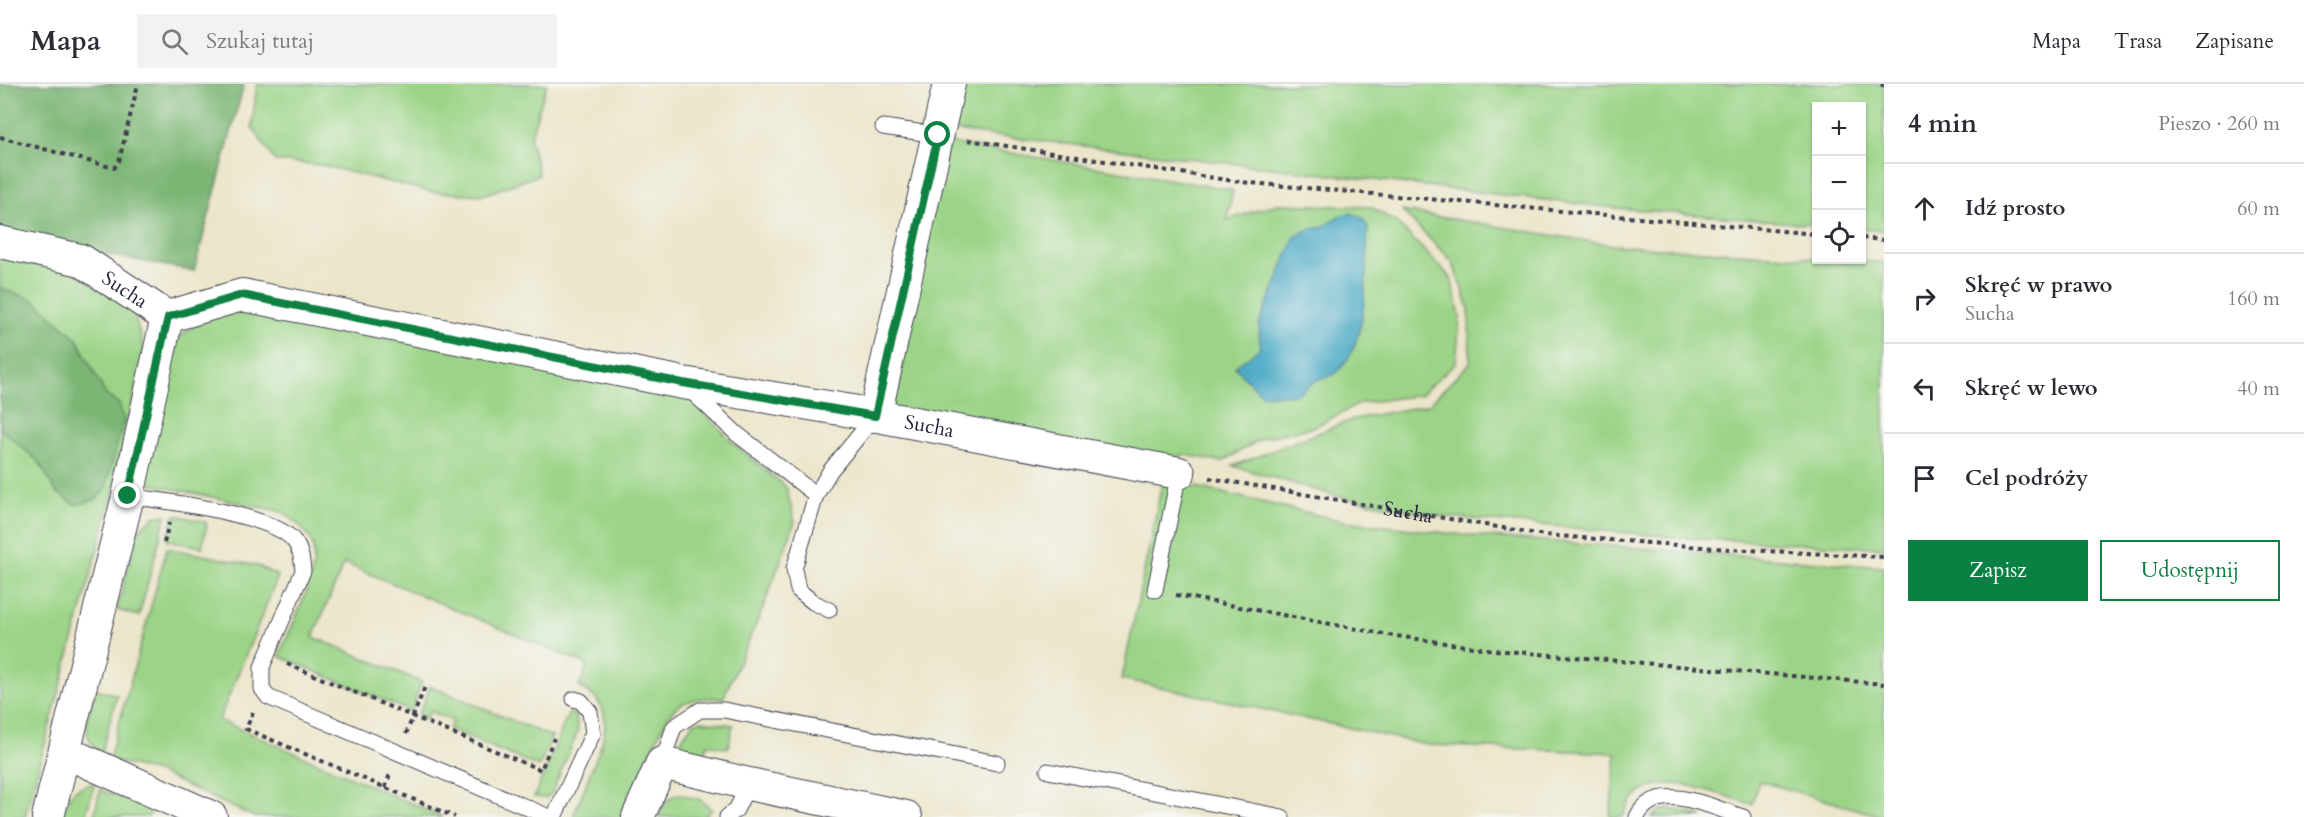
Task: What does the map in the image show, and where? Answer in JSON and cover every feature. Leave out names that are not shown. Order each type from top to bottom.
[{"type":"street","points":[[875,416],[949,84]]},
{"type":"street","name":"Sucha","points":[[0,242],[81,260],[168,317],[242,295],[683,383],[875,416],[1179,473]]},
{"type":"street","points":[[48,817],[128,496],[168,317]]},
{"type":"street","points":[[65,752],[211,817]]},
{"type":"street","points":[[639,817],[662,763],[906,817]]},
{"type":"lane","points":[[883,127],[938,135]]},
{"type":"lane","points":[[683,383],[737,434],[816,495]]},
{"type":"lane","points":[[829,610],[813,602],[798,590],[794,569],[816,495],[830,471],[875,416]]},
{"type":"lane","points":[[1155,591],[1179,473]]},
{"type":"lane","points":[[128,496],[202,507],[280,528],[294,540],[302,556],[303,571],[262,667],[261,689],[268,697],[549,817]]},
{"type":"lane","points":[[554,817],[593,733],[590,712],[581,702],[574,699]]},
{"type":"lane","points":[[662,763],[674,727],[700,710],[724,710],[997,763]]},
{"type":"lane","points":[[1048,771],[1282,817]]},
{"type":"lane","points":[[727,817],[736,810],[749,784]]},
{"type":"lane","points":[[1637,817],[1651,800],[1670,796],[1743,817]]},
{"type":"path","points":[[0,137],[114,168],[119,161],[138,84]]},
{"type":"path","points":[[938,135],[1058,156],[1240,182],[1812,234]]},
{"type":"path","points":[[1866,238],[1884,240]]},
{"type":"path","name":"Sucha","points":[[1179,473],[1544,535],[1729,549],[1884,557]]},
{"type":"path","points":[[1155,591],[1389,635],[1494,650],[1884,684]]},
{"type":"path","points":[[267,655],[541,770],[554,738]]},
{"type":"path","points":[[261,689],[246,729],[455,817]]},
{"type":"green space","points":[[0,84],[244,84],[194,271],[0,235]]},
{"type":"green space","points":[[257,84],[547,84],[530,138],[539,175],[483,195],[431,192],[321,165],[275,161],[252,127]]},
{"type":"green space","points":[[959,84],[1884,84],[1884,231],[1866,229],[1866,102],[1812,102],[1812,225],[1605,207],[948,130]]},
{"type":"green space","points":[[945,142],[1233,190],[1227,220],[1277,204],[1371,207],[1396,222],[1451,278],[1460,316],[1456,363],[1420,395],[1361,403],[1314,427],[1262,438],[1222,462],[1182,454],[1179,465],[883,409]]},
{"type":"green space","points":[[1402,211],[1612,245],[1812,258],[1812,264],[1884,262],[1884,548],[1686,538],[1438,516],[1337,496],[1233,466],[1354,419],[1428,405],[1470,363],[1469,308],[1452,261]]},
{"type":"green space","points":[[0,252],[62,264],[133,310],[144,348],[113,493],[25,817],[0,817]]},
{"type":"green space","points":[[0,288],[34,300],[77,339],[106,395],[119,404],[124,420],[105,490],[95,500],[76,505],[56,492],[39,462],[0,428]]},
{"type":"green space","points":[[245,304],[685,391],[734,444],[786,487],[795,522],[761,613],[723,698],[689,701],[678,706],[671,713],[656,740],[623,817],[573,817],[604,734],[604,713],[599,703],[591,694],[579,687],[588,665],[344,563],[313,637],[422,682],[411,712],[279,656],[308,586],[314,558],[309,537],[292,519],[283,512],[140,482],[176,340],[206,317]]},
{"type":"green space","points":[[1163,479],[1343,521],[1464,535],[1884,567],[1884,817],[1759,781],[1752,804],[1699,788],[1662,784],[1646,789],[1633,799],[1623,817],[1610,817],[1616,753],[1428,745],[1122,679]]},
{"type":"green space","points":[[166,515],[139,616],[117,610],[138,531],[154,517]]},
{"type":"green space","points":[[175,515],[205,522],[207,525],[202,547],[167,540]]},
{"type":"green space","points":[[167,548],[258,566],[278,576],[219,720],[443,817],[254,817],[157,772],[109,760]]},
{"type":"green space","points":[[430,686],[552,737],[539,767],[449,729],[453,721],[430,711],[426,719],[418,716]]},
{"type":"green space","points":[[96,689],[117,695],[101,754],[89,738],[86,724]]},
{"type":"green space","points":[[569,712],[576,716],[578,731],[552,793],[546,798],[534,797]]},
{"type":"green space","points":[[694,722],[733,725],[728,748],[707,744],[702,764],[679,755],[681,741],[685,734]]},
{"type":"green space","points":[[95,783],[85,817],[61,817],[66,803],[75,790]]},
{"type":"green space","points":[[100,790],[154,807],[149,817],[94,817]]},
{"type":"green space","points":[[679,794],[701,800],[712,810],[703,817],[658,817],[666,803]]},
{"type":"green space","points":[[1672,809],[1703,817],[1652,817],[1661,810]]},
{"type":"water","points":[[1350,213],[1362,217],[1368,227],[1364,305],[1355,344],[1347,361],[1335,374],[1317,380],[1301,392],[1285,395],[1261,394],[1235,367],[1260,348],[1259,324],[1295,236],[1307,230],[1322,227],[1339,216]]},
{"type":"route","points":[[128,496],[168,317],[242,295],[683,383],[875,416],[938,135]]}]
